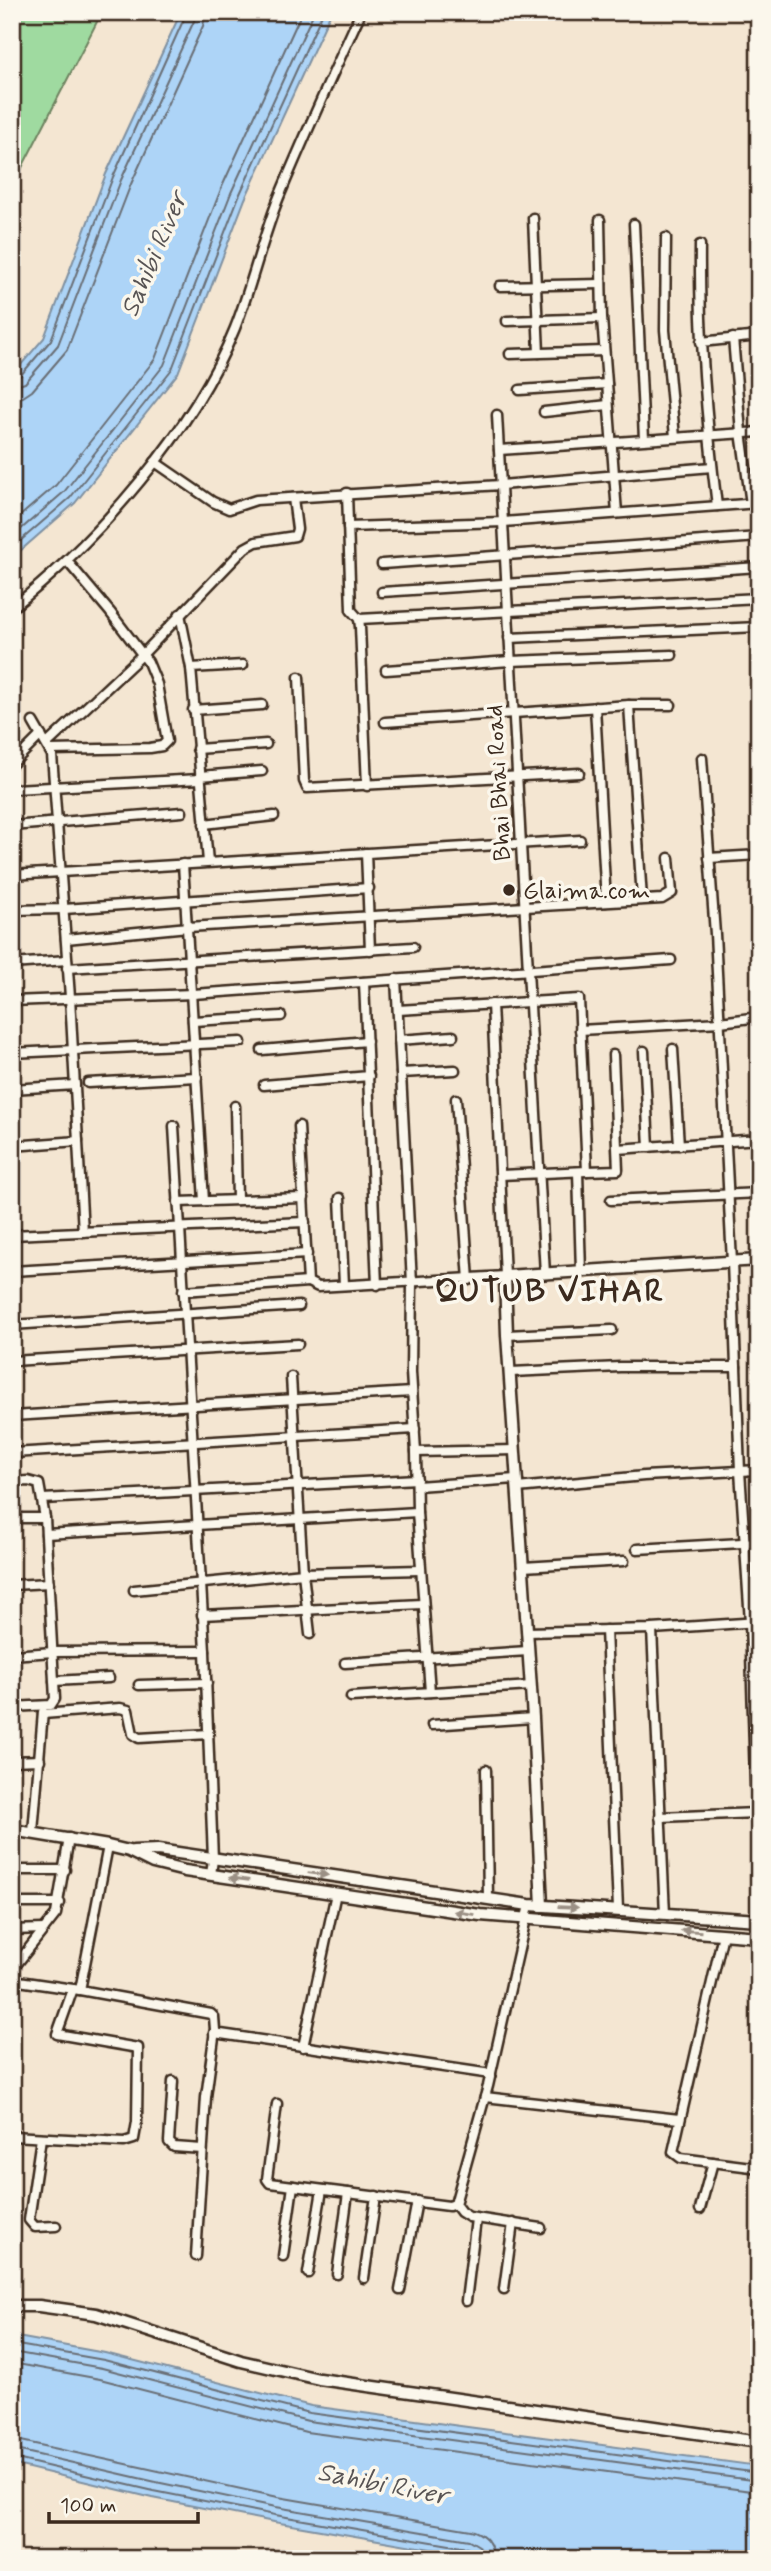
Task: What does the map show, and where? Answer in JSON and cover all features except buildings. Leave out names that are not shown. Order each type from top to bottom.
[{"type":"street","points":[[12,608],[96,532],[155,462],[200,395],[235,328],[278,200],[361,12]]},
{"type":"street","points":[[533,218],[539,353]]},
{"type":"street","points":[[600,219],[602,318],[617,513]]},
{"type":"street","points":[[634,224],[644,439]]},
{"type":"street","points":[[666,238],[665,330],[675,437]]},
{"type":"street","points":[[700,244],[701,342],[717,506]]},
{"type":"street","points":[[500,286],[601,284]]},
{"type":"street","points":[[507,321],[602,318]]},
{"type":"street","points":[[701,342],[759,336]]},
{"type":"street","points":[[348,527],[503,522],[755,503],[741,432],[733,338]]},
{"type":"street","points":[[510,355],[604,351]]},
{"type":"street","points":[[520,390],[607,384]]},
{"type":"street","points":[[544,412],[608,405]]},
{"type":"street","name":"Bhai Bhai Road","points":[[497,415],[545,1274]]},
{"type":"street","points":[[499,450],[759,432]]},
{"type":"street","points":[[155,462],[223,508],[233,509],[256,500],[501,485],[712,467]]},
{"type":"street","points":[[347,493],[351,610],[359,619],[367,786]]},
{"type":"street","points":[[49,747],[245,548],[256,542],[295,536],[297,529],[293,498]]},
{"type":"street","points":[[382,564],[759,537]]},
{"type":"street","points":[[49,747],[150,748],[166,744],[158,684],[142,655],[67,561]]},
{"type":"street","points":[[382,592],[759,567]]},
{"type":"street","points":[[359,619],[759,598]]},
{"type":"street","points":[[180,614],[191,668],[208,862]]},
{"type":"street","points":[[509,638],[759,627]]},
{"type":"street","points":[[386,670],[672,654]]},
{"type":"street","points":[[191,668],[243,665]]},
{"type":"street","points":[[299,677],[304,785],[312,789],[579,773]]},
{"type":"street","points":[[193,710],[262,705]]},
{"type":"street","points":[[629,705],[642,899]]},
{"type":"street","points":[[385,722],[595,707],[671,705]]},
{"type":"street","points":[[595,707],[606,902]]},
{"type":"street","points":[[33,722],[49,747],[55,787],[83,1232]]},
{"type":"street","points":[[12,764],[41,735]]},
{"type":"street","points":[[197,749],[266,744]]},
{"type":"street","points":[[702,758],[720,1022],[744,1543],[755,1622],[759,1904]]},
{"type":"street","points":[[14,789],[262,771]]},
{"type":"street","points":[[12,826],[182,812]]},
{"type":"street","points":[[204,824],[274,816]]},
{"type":"street","points":[[12,875],[580,840]]},
{"type":"street","points":[[366,853],[370,950]]},
{"type":"street","points":[[709,858],[759,855]]},
{"type":"street","points":[[66,939],[188,927],[662,899],[672,893],[669,858]]},
{"type":"street","points":[[183,864],[204,1201]]},
{"type":"street","points":[[12,910],[64,909],[369,888]]},
{"type":"street","points":[[12,964],[190,960],[413,947]]},
{"type":"street","points":[[12,1001],[192,994],[671,960]]},
{"type":"street","points":[[396,979],[412,1283],[412,1392],[417,1512],[430,1692]]},
{"type":"street","points":[[364,982],[377,1285]]},
{"type":"street","points":[[398,1010],[579,999],[583,1171],[581,1272]]},
{"type":"street","points":[[492,1004],[507,1335],[533,1718],[542,1906]]},
{"type":"street","points":[[193,1021],[281,1016]]},
{"type":"street","points":[[580,1030],[720,1022],[759,1017]]},
{"type":"street","points":[[399,1040],[453,1036]]},
{"type":"street","points":[[262,1049],[367,1041]]},
{"type":"street","points":[[12,1053],[72,1048],[241,1042]]},
{"type":"street","points":[[674,1049],[679,1145]]},
{"type":"street","points":[[644,1051],[649,1147]]},
{"type":"street","points":[[501,1175],[616,1171],[619,1166],[613,1055]]},
{"type":"street","points":[[401,1073],[455,1070]]},
{"type":"street","points":[[264,1085],[369,1076]]},
{"type":"street","points":[[88,1083],[197,1077]]},
{"type":"street","points":[[12,1089],[75,1085]]},
{"type":"street","points":[[456,1099],[469,1279]]},
{"type":"street","points":[[234,1106],[237,1200]]},
{"type":"street","points":[[174,1126],[207,1683],[213,1859],[211,1875]]},
{"type":"street","points":[[299,1126],[309,1282]]},
{"type":"street","points":[[618,1149],[759,1139]]},
{"type":"street","points":[[12,1146],[78,1141]]},
{"type":"street","points":[[611,1200],[759,1193]]},
{"type":"street","points":[[178,1202],[304,1198]]},
{"type":"street","points":[[340,1198],[344,1285]]},
{"type":"street","points":[[12,1235],[305,1222]]},
{"type":"street","points":[[12,1271],[307,1254]]},
{"type":"street","points":[[183,1291],[309,1282],[318,1287],[377,1285],[759,1260]]},
{"type":"street","points":[[12,1325],[299,1306]]},
{"type":"street","points":[[507,1335],[612,1330]]},
{"type":"street","points":[[12,1361],[298,1344]]},
{"type":"street","points":[[511,1372],[620,1367],[736,1367]]},
{"type":"street","points":[[291,1377],[299,1519],[310,1634]]},
{"type":"street","points":[[12,1416],[412,1392]]},
{"type":"street","points":[[12,1453],[415,1429]]},
{"type":"street","points":[[416,1452],[515,1450]]},
{"type":"street","points":[[43,1500],[299,1485],[517,1483],[759,1470]]},
{"type":"street","points":[[12,1482],[28,1481],[39,1484],[43,1500],[55,1703],[43,1710]]},
{"type":"street","points":[[46,1534],[417,1512]]},
{"type":"street","points":[[12,1518],[45,1518]]},
{"type":"street","points":[[637,1549],[759,1542]]},
{"type":"street","points":[[523,1566],[624,1561]]},
{"type":"street","points":[[134,1590],[303,1573],[420,1570]]},
{"type":"street","points":[[12,1585],[49,1583]]},
{"type":"street","points":[[202,1615],[422,1604]]},
{"type":"street","points":[[527,1632],[652,1629],[755,1622]]},
{"type":"street","points":[[652,1629],[664,1914]]},
{"type":"street","points":[[606,1630],[618,1909]]},
{"type":"street","points":[[12,1655],[53,1652],[205,1651]]},
{"type":"street","points":[[345,1663],[528,1651]]},
{"type":"street","points":[[54,1681],[109,1678]]},
{"type":"street","points":[[139,1685],[207,1683]]},
{"type":"street","points":[[351,1697],[531,1686]]},
{"type":"street","points":[[12,1707],[43,1710],[120,1708],[128,1710],[132,1734],[139,1738],[209,1734]]},
{"type":"street","points":[[33,1832],[43,1710]]},
{"type":"street","points":[[432,1725],[533,1718]]},
{"type":"street","points":[[12,1761],[40,1760]]},
{"type":"street","points":[[486,1770],[488,1899]]},
{"type":"street","points":[[660,1817],[756,1813]]},
{"type":"street","points":[[12,1830],[108,1846],[129,1851],[153,1863],[211,1875],[480,1915],[759,1937]]},
{"type":"street","points":[[12,1970],[56,1914],[69,1839]]},
{"type":"street","points":[[12,2136],[124,2141],[134,2138],[136,2132],[138,2048],[57,2034],[77,1989],[108,1846]]},
{"type":"street","points":[[129,1851],[158,1850],[529,1905],[759,1920]]},
{"type":"street","points":[[12,1870],[65,1870]]},
{"type":"street","points":[[303,2047],[336,1893]]},
{"type":"street","points":[[12,1903],[60,1903]]},
{"type":"street","points":[[455,2204],[491,2074],[529,1905]]},
{"type":"street","points":[[12,1930],[44,1929]]},
{"type":"street","points":[[723,1934],[673,2154],[681,2158],[759,2168]]},
{"type":"street","points":[[12,1980],[211,2014],[215,2021],[202,2150],[197,2256]]},
{"type":"street","points":[[214,2033],[491,2074]]},
{"type":"street","points":[[173,2081],[169,2142],[174,2147],[202,2150]]},
{"type":"street","points":[[485,2097],[680,2119]]},
{"type":"street","points":[[278,2104],[267,2179],[272,2183],[449,2206],[455,2204]]},
{"type":"street","points":[[41,2138],[29,2220],[35,2227],[55,2227]]},
{"type":"street","points":[[700,2208],[713,2162]]},
{"type":"street","points":[[283,2256],[293,2186]]},
{"type":"street","points":[[308,2273],[322,2190]]},
{"type":"street","points":[[337,2274],[348,2193]]},
{"type":"street","points":[[364,2278],[376,2196]]},
{"type":"street","points":[[400,2290],[417,2201]]},
{"type":"street","points":[[455,2204],[464,2214],[476,2219],[541,2228]]},
{"type":"street","points":[[466,2301],[476,2219]]},
{"type":"street","points":[[504,2289],[513,2223]]},
{"type":"street","points":[[12,2306],[38,2306],[96,2314],[241,2361],[330,2381],[759,2442]]},
{"type":"green space","points":[[12,12],[102,12],[12,187]]},
{"type":"water","name":"Sahibi River","points":[[181,12],[331,12],[245,199],[178,373],[75,503],[12,558],[12,375],[44,338],[106,174]]},
{"type":"water","name":"Sahibi River","points":[[12,2336],[105,2353],[311,2406],[759,2466],[759,2559],[488,2559],[153,2498],[12,2464]]},
{"type":"place","name":"Glaima.com","points":[[509,890]]},
{"type":"district","name":"QUTUB VIHAR","points":[[550,1290]]}]
